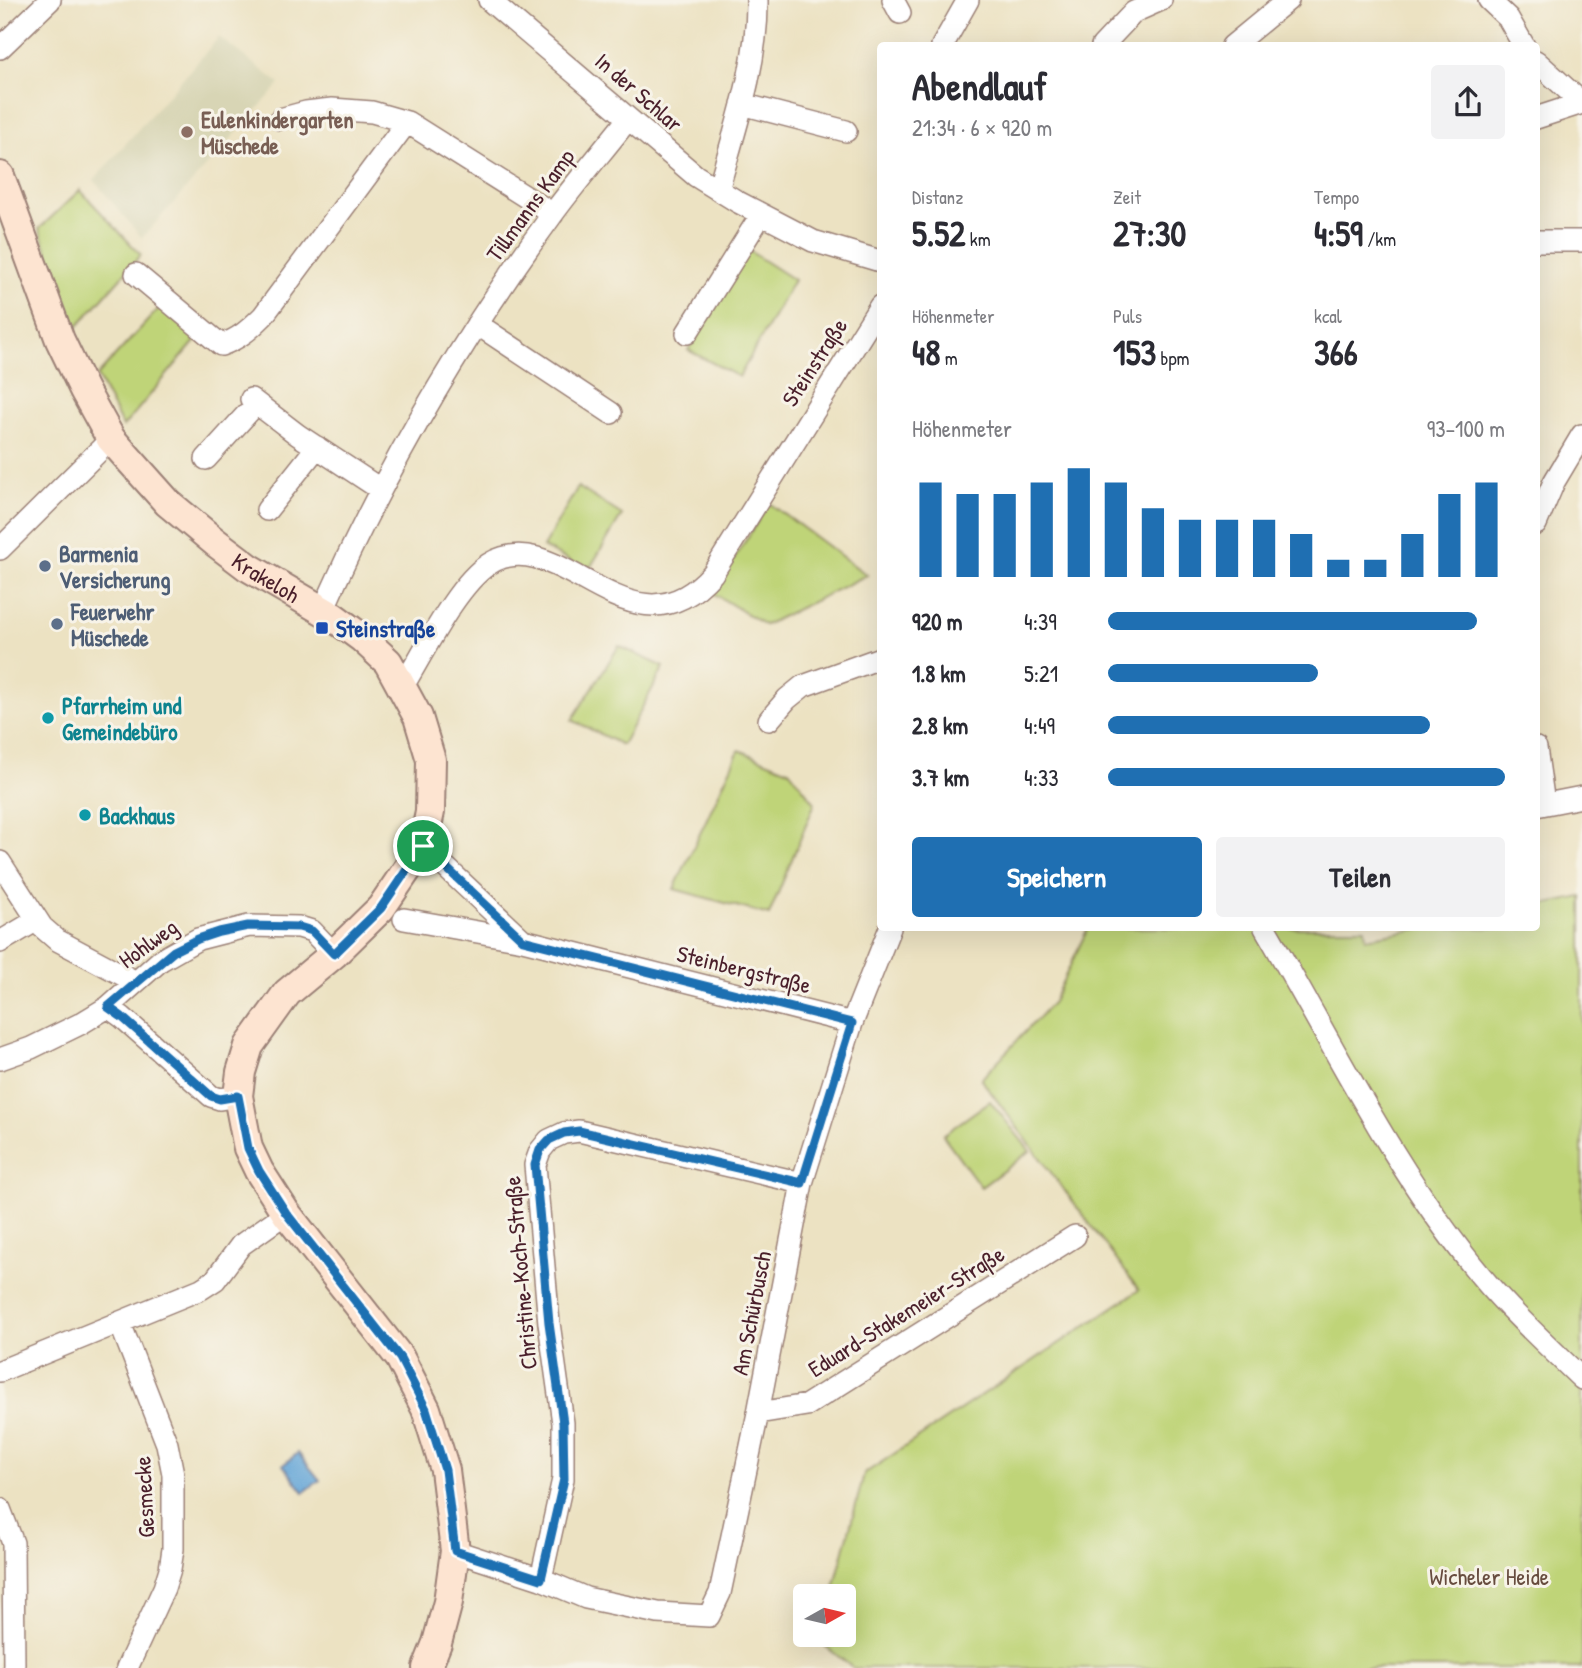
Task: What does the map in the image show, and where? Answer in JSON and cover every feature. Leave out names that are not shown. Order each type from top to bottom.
[{"type":"street","points":[[0,48],[50,0]]},
{"type":"street","name":"In der Schlar","points":[[489,0],[696,176],[761,215],[813,241],[877,260]]},
{"type":"street","points":[[718,190],[742,104],[753,49],[757,0]]},
{"type":"street","points":[[944,42],[968,0]]},
{"type":"street","points":[[1106,42],[1137,10],[1161,0]]},
{"type":"street","points":[[1237,42],[1288,0]]},
{"type":"street","points":[[1489,0],[1508,18],[1522,42]]},
{"type":"street","points":[[1540,65],[1582,103],[1540,117]]},
{"type":"street","points":[[742,104],[846,131]]},
{"type":"street","points":[[280,119],[332,109],[372,112],[407,122],[553,214]]},
{"type":"street","name":"Tillmanns Kamp","points":[[323,610],[380,489],[477,324],[553,214],[628,119]]},
{"type":"street","points":[[136,274],[221,345],[233,341],[246,333],[263,316],[407,122]]},
{"type":"street","name":"Krakeloh","points":[[0,176],[60,340],[111,439],[168,503],[215,541],[248,567],[323,610],[362,638],[388,662],[418,717],[430,760],[430,812],[423,846],[381,908],[334,954],[287,993],[249,1046],[241,1072],[238,1096],[248,1148],[259,1171],[286,1213],[400,1358],[426,1409],[445,1470],[455,1551],[448,1602],[427,1668]]},
{"type":"street","points":[[687,333],[761,215]]},
{"type":"street","points":[[1540,241],[1582,241]]},
{"type":"street","name":"Steinstraße","points":[[403,686],[474,575],[511,554],[534,555],[631,603],[670,602],[698,589],[713,573],[877,311]]},
{"type":"street","points":[[477,324],[611,413]]},
{"type":"street","points":[[206,459],[253,401],[380,489]]},
{"type":"street","points":[[1540,515],[1554,482],[1582,435]]},
{"type":"street","points":[[0,548],[111,439]]},
{"type":"street","points":[[267,510],[317,447]]},
{"type":"street","points":[[769,720],[803,686],[877,659]]},
{"type":"street","points":[[1541,805],[1582,797]]},
{"type":"street","name":"Steinbergstraße","points":[[423,846],[523,940]]},
{"type":"street","points":[[0,862],[37,920],[57,940],[136,982]]},
{"type":"street","name":"Steinbergstraße","points":[[404,919],[523,940],[852,1023]]},
{"type":"street","points":[[0,942],[37,920]]},
{"type":"street","name":"Hohlweg","points":[[0,1059],[31,1048],[80,1024],[108,1007],[161,960],[186,945],[219,932],[248,926],[299,927],[312,931],[334,954]]},
{"type":"street","points":[[852,1023],[889,931]]},
{"type":"street","points":[[1267,931],[1408,1174],[1446,1230],[1480,1276],[1522,1322],[1582,1379]]},
{"type":"street","points":[[108,1007],[211,1096],[220,1099],[238,1096]]},
{"type":"street","name":"Am Schürbusch","points":[[541,1579],[586,1598],[624,1607],[658,1613],[709,1616],[720,1592],[802,1183],[852,1023]]},
{"type":"street","name":"Christine-Koch-Straße","points":[[541,1579],[564,1479],[563,1423],[538,1213],[535,1165],[540,1150],[549,1140],[564,1133],[579,1131],[802,1183]]},
{"type":"street","points":[[0,1371],[201,1289],[215,1280],[241,1245],[286,1213]]},
{"type":"street","name":"Eduard-Stakemeier-Straße","points":[[758,1413],[807,1405],[1075,1236]]},
{"type":"street","name":"Gesmecke","points":[[120,1323],[167,1444],[173,1474],[173,1549],[170,1569],[127,1668]]},
{"type":"street","points":[[0,1509],[13,1543],[14,1668]]},
{"type":"street","points":[[455,1551],[541,1579]]},
{"type":"shaded area","name":"Eulenkindergarten Müschede","points":[[219,37],[280,84],[142,238],[94,180]]},
{"type":"green space","points":[[80,190],[141,255],[76,328],[39,229]]},
{"type":"green space","points":[[749,251],[794,280],[739,377],[688,350]]},
{"type":"green space","points":[[160,307],[198,338],[123,427],[97,376]]},
{"type":"green space","points":[[578,487],[622,515],[588,571],[543,547]]},
{"type":"green space","points":[[769,503],[867,575],[765,625],[713,593]]},
{"type":"green space","points":[[619,646],[664,667],[622,745],[572,720]]},
{"type":"green space","points":[[739,750],[789,770],[815,803],[769,915],[674,889]]},
{"type":"green space","name":"Wicheler Heide","points":[[1582,897],[1582,1668],[853,1668],[826,1647],[856,1647],[856,1584],[835,1584],[864,1474],[1139,1290],[981,1079],[1053,1002],[1087,931],[1365,931],[1366,938],[1406,931],[1540,931],[1540,905]]},
{"type":"green space","points":[[990,1101],[1030,1151],[981,1187],[943,1135]]},
{"type":"water","points":[[298,1453],[320,1480],[304,1492],[283,1465]]},
{"type":"place","name":"Eulenkindergarten Müschede","points":[[187,132]]},
{"type":"place","name":"Barmenia Versicherung","points":[[45,566]]},
{"type":"place","name":"Feuerwehr Müschede","points":[[57,624]]},
{"type":"place","name":"Steinstraße","points":[[322,628]]},
{"type":"place","name":"Pfarrheim und Gemeindebüro","points":[[48,718]]},
{"type":"place","name":"Backhaus","points":[[85,815]]},
{"type":"route","points":[[423,846],[523,940],[852,1023],[802,1183],[579,1131],[564,1133],[549,1140],[540,1150],[535,1165],[538,1213],[563,1423],[564,1479],[541,1579],[455,1551],[445,1470],[426,1409],[400,1358],[286,1213],[259,1171],[248,1148],[238,1096],[220,1099],[211,1096],[108,1007],[174,951],[219,932],[248,926],[299,927],[312,931],[334,954],[381,908],[423,846]]}]
